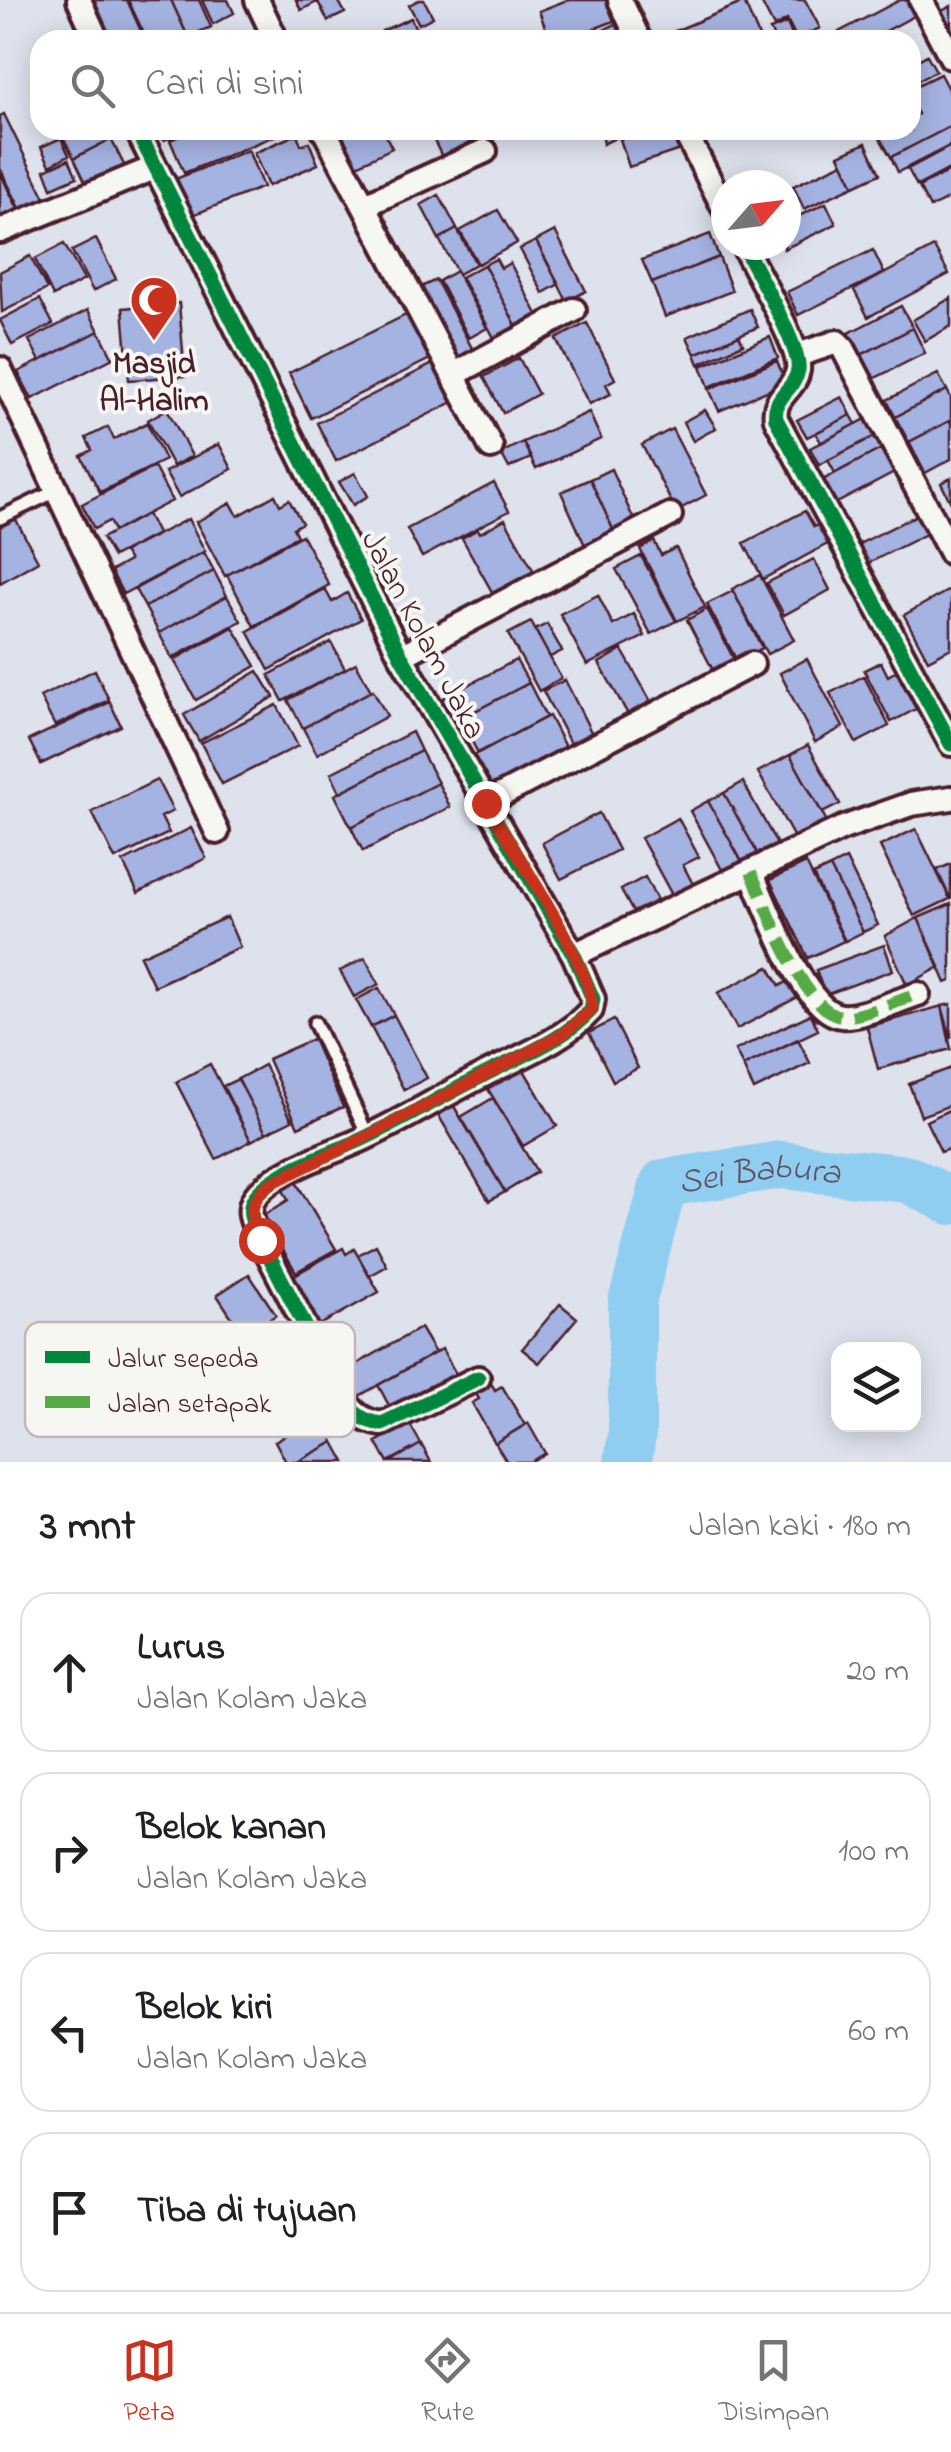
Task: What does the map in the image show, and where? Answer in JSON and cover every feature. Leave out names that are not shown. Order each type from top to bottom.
[{"type":"street","points":[[79,0],[92,30]]},
{"type":"street","points":[[257,0],[271,30]]},
{"type":"street","points":[[620,0],[634,30]]},
{"type":"street","points":[[922,0],[951,57]]},
{"type":"street","name":"Jalan Kolam Jaka","points":[[141,140],[401,656],[574,955],[593,999],[592,1010],[560,1036],[257,1194],[250,1217],[303,1322]]},
{"type":"street","points":[[330,140],[491,447]]},
{"type":"street","points":[[689,140],[711,183]]},
{"type":"street","points":[[365,204],[485,151]]},
{"type":"street","points":[[0,231],[154,168]]},
{"type":"street","points":[[750,260],[798,355],[796,377],[775,406],[776,419],[951,744]]},
{"type":"street","points":[[452,375],[574,310]]},
{"type":"street","points":[[798,355],[837,342],[842,348],[951,553]]},
{"type":"street","points":[[0,369],[218,832]]},
{"type":"street","points":[[401,656],[670,515]]},
{"type":"street","points":[[486,803],[752,664]]},
{"type":"street","points":[[574,955],[843,828],[911,804],[951,798]]},
{"type":"street","points":[[752,872],[793,964],[811,995],[828,1012],[842,1017],[918,994]]},
{"type":"street","name":"Jalan Kolam Jaka","points":[[355,1411],[366,1422],[382,1424],[478,1378]]},
{"type":"lane","points":[[0,518],[58,490]]},
{"type":"lane","points":[[314,1023],[368,1136]]},
{"type":"building","points":[[90,0],[127,0],[140,30],[104,30]]},
{"type":"building","points":[[128,0],[171,0],[185,30],[142,30]]},
{"type":"building","points":[[171,0],[199,0],[211,27],[185,30]]},
{"type":"building","points":[[202,0],[228,0],[234,13],[213,24]]},
{"type":"building","points":[[296,0],[316,0],[317,2],[301,10]]},
{"type":"building","points":[[317,0],[338,0],[345,13],[328,21]]},
{"type":"building","points":[[424,0],[433,17],[419,24],[409,5]]},
{"type":"building","points":[[567,0],[606,0],[614,21],[591,30],[546,30],[539,11]]},
{"type":"building","points":[[760,0],[805,0],[820,28],[792,30],[787,20],[774,27]]},
{"type":"building","points":[[900,0],[906,0],[914,16],[888,30],[843,30]]},
{"type":"building","points":[[744,2],[756,30],[677,30]]},
{"type":"building","points":[[951,6],[951,27],[950,27],[942,11]]},
{"type":"building","points":[[411,18],[416,30],[384,30]]},
{"type":"building","points":[[622,21],[626,30],[604,30]]},
{"type":"building","points":[[787,23],[790,30],[770,30]]},
{"type":"building","points":[[927,55],[936,71],[921,79],[921,58]]},
{"type":"building","points":[[940,74],[951,95],[951,126],[891,157],[881,140],[921,140],[921,83]]},
{"type":"building","points":[[4,114],[47,202],[23,214],[0,168],[0,116]]},
{"type":"building","points":[[951,126],[951,145],[898,172],[891,157]]},
{"type":"building","points":[[62,140],[69,155],[50,165],[41,147]]},
{"type":"building","points":[[65,140],[109,140],[74,158]]},
{"type":"building","points":[[112,140],[126,169],[88,187],[74,158]]},
{"type":"building","points":[[170,140],[265,140],[184,173]]},
{"type":"building","points":[[283,140],[299,140],[301,145],[309,142],[318,164],[268,186],[254,153]]},
{"type":"building","points":[[344,140],[388,140],[392,148],[357,165]]},
{"type":"building","points":[[434,140],[475,140],[477,145],[444,161]]},
{"type":"building","points":[[620,140],[680,140],[683,149],[629,167]]},
{"type":"building","points":[[866,143],[880,174],[854,186],[839,155]]},
{"type":"building","points":[[951,146],[951,168],[917,186],[908,169]]},
{"type":"building","points":[[248,150],[263,187],[188,217],[173,180]]},
{"type":"building","points":[[69,159],[77,177],[52,188],[45,170]]},
{"type":"building","points":[[843,163],[854,186],[804,209],[801,182]]},
{"type":"building","points":[[951,170],[951,197],[930,208],[919,187]]},
{"type":"building","points":[[0,173],[20,213],[3,222],[0,216]]},
{"type":"building","points":[[439,195],[457,229],[439,239],[421,205]]},
{"type":"building","points":[[826,203],[836,224],[801,241],[801,215]]},
{"type":"building","points":[[498,210],[517,243],[478,264],[460,231]]},
{"type":"building","points":[[457,229],[476,264],[458,274],[439,239]]},
{"type":"building","points":[[555,231],[586,291],[567,301],[536,241]]},
{"type":"building","points":[[711,237],[711,260],[652,283],[642,260]]},
{"type":"building","points":[[96,239],[116,279],[93,291],[72,251]]},
{"type":"building","points":[[536,241],[559,284],[543,293],[520,249]]},
{"type":"building","points":[[64,244],[84,280],[53,296],[35,259]]},
{"type":"building","points":[[934,247],[949,274],[868,317],[854,290]]},
{"type":"building","points":[[873,250],[884,273],[798,315],[787,292]]},
{"type":"building","points":[[30,256],[47,289],[2,312],[0,272]]},
{"type":"building","points":[[496,259],[501,268],[510,263],[538,316],[517,327],[484,265]]},
{"type":"building","points":[[720,260],[732,291],[665,317],[652,283]]},
{"type":"building","points":[[484,265],[520,333],[498,345],[461,277]]},
{"type":"building","points":[[456,271],[487,328],[469,338],[439,281]]},
{"type":"building","points":[[436,280],[474,352],[459,359],[421,287]]},
{"type":"building","points":[[951,298],[951,326],[925,341],[913,320]]},
{"type":"building","points":[[40,299],[53,324],[12,345],[0,320]]},
{"type":"building","name":"Masjid Al-Halim","points":[[179,303],[185,376],[129,380],[123,308]]},
{"type":"building","points":[[901,306],[913,328],[857,357],[845,335]]},
{"type":"building","points":[[750,309],[758,327],[695,354],[687,337]]},
{"type":"building","points":[[88,310],[99,331],[40,361],[29,340]]},
{"type":"building","points":[[410,313],[432,358],[311,418],[289,373]]},
{"type":"building","points":[[587,323],[615,379],[606,384],[611,394],[589,404],[556,339]]},
{"type":"building","points":[[913,328],[925,353],[869,381],[857,357]]},
{"type":"building","points":[[99,331],[113,358],[32,399],[18,372]]},
{"type":"building","points":[[739,335],[743,344],[699,364],[695,354]]},
{"type":"building","points":[[770,337],[778,358],[709,387],[701,366]]},
{"type":"building","points":[[519,358],[538,394],[503,413],[484,377]]},
{"type":"building","points":[[777,361],[786,383],[719,411],[709,389]]},
{"type":"building","points":[[435,363],[455,401],[336,461],[317,423]]},
{"type":"building","points":[[938,374],[947,390],[895,417],[887,400]]},
{"type":"building","points":[[947,390],[951,420],[909,442],[895,417]]},
{"type":"building","points":[[842,397],[851,415],[807,437],[797,420]]},
{"type":"building","points":[[167,409],[192,456],[173,466],[148,420]]},
{"type":"building","points":[[705,410],[716,428],[693,441],[683,422]]},
{"type":"building","points":[[589,412],[601,439],[536,469],[523,442]]},
{"type":"building","points":[[851,415],[856,424],[821,443],[816,433]]},
{"type":"building","points":[[870,417],[879,434],[819,465],[810,448]]},
{"type":"building","points":[[951,420],[951,459],[925,473],[909,442]]},
{"type":"building","points":[[147,423],[165,460],[100,492],[81,456],[92,450],[86,438],[108,427],[114,439]]},
{"type":"building","points":[[672,429],[706,495],[676,511],[642,445]]},
{"type":"building","points":[[879,434],[885,447],[835,473],[828,460]]},
{"type":"building","points":[[523,442],[531,458],[509,468],[501,453]]},
{"type":"building","points":[[219,444],[232,469],[179,497],[165,472]]},
{"type":"building","points":[[885,447],[898,471],[831,506],[819,482]]},
{"type":"building","points":[[154,467],[172,501],[114,531],[109,521],[94,529],[82,504]]},
{"type":"building","points":[[611,469],[638,529],[617,538],[590,479]]},
{"type":"building","points":[[355,473],[368,496],[353,505],[339,482]]},
{"type":"building","points":[[951,478],[951,503],[941,483]]},
{"type":"building","points":[[590,479],[617,538],[588,552],[561,492]]},
{"type":"building","points":[[494,483],[509,511],[422,557],[407,529]]},
{"type":"building","points":[[275,495],[280,505],[289,500],[302,523],[293,528],[297,536],[225,576],[196,522],[231,503],[238,516]]},
{"type":"building","points":[[805,511],[814,527],[823,522],[833,541],[763,579],[744,543]]},
{"type":"building","points":[[147,514],[157,534],[113,557],[102,538]]},
{"type":"building","points":[[917,515],[926,534],[868,563],[859,544]]},
{"type":"building","points":[[14,516],[38,561],[0,583],[0,524]]},
{"type":"building","points":[[188,519],[205,551],[123,594],[111,571],[129,561],[124,552]]},
{"type":"building","points":[[505,519],[537,577],[496,599],[462,538]]},
{"type":"building","points":[[302,535],[329,585],[254,626],[227,575]]},
{"type":"building","points":[[654,541],[661,555],[676,548],[705,607],[677,621],[640,549]]},
{"type":"building","points":[[204,552],[214,571],[145,607],[135,589]]},
{"type":"building","points":[[641,556],[676,621],[651,634],[616,569]]},
{"type":"building","points":[[814,559],[830,590],[784,615],[767,583]]},
{"type":"building","points":[[214,571],[227,596],[159,633],[145,607]]},
{"type":"building","points":[[760,575],[794,640],[767,654],[732,589]]},
{"type":"building","points":[[325,589],[332,602],[347,593],[361,619],[269,670],[248,631]]},
{"type":"building","points":[[951,589],[951,648],[928,660],[904,615]]},
{"type":"building","points":[[733,591],[762,648],[737,661],[707,604]]},
{"type":"building","points":[[598,595],[613,625],[634,614],[645,636],[587,665],[560,614]]},
{"type":"building","points":[[227,596],[241,621],[172,658],[159,633]]},
{"type":"building","points":[[707,609],[736,663],[715,674],[687,620]]},
{"type":"building","points":[[531,622],[561,678],[539,691],[508,634]]},
{"type":"building","points":[[547,624],[562,651],[550,657],[535,630]]},
{"type":"building","points":[[233,627],[256,666],[196,700],[174,660]]},
{"type":"building","points":[[331,642],[345,669],[283,701],[269,675]]},
{"type":"building","points":[[622,650],[653,705],[630,718],[599,663]]},
{"type":"building","points":[[807,659],[843,727],[815,742],[780,673]]},
{"type":"building","points":[[516,660],[529,683],[446,726],[434,703]]},
{"type":"building","points":[[881,662],[888,676],[896,671],[916,709],[891,722],[864,670]]},
{"type":"building","points":[[356,663],[371,691],[303,728],[288,700]]},
{"type":"building","points":[[95,670],[109,700],[55,726],[40,697]]},
{"type":"building","points":[[258,671],[274,697],[199,741],[184,715]]},
{"type":"building","points":[[864,676],[889,726],[856,743],[830,693]]},
{"type":"building","points":[[565,680],[597,744],[576,755],[543,691]]},
{"type":"building","points":[[529,683],[546,717],[478,753],[460,719]]},
{"type":"building","points":[[373,690],[387,716],[317,754],[303,728]]},
{"type":"building","points":[[110,702],[121,726],[41,764],[29,740]]},
{"type":"building","points":[[277,705],[298,746],[222,784],[201,743]]},
{"type":"building","points":[[549,716],[566,749],[487,790],[470,757]]},
{"type":"building","points":[[412,732],[421,751],[340,792],[331,773]]},
{"type":"building","points":[[808,745],[840,804],[822,813],[790,755]]},
{"type":"building","points":[[421,751],[438,783],[351,827],[335,795]]},
{"type":"building","points":[[790,755],[830,827],[798,845],[758,772]]},
{"type":"building","points":[[157,780],[173,811],[161,817],[169,833],[115,859],[92,812]]},
{"type":"building","points":[[743,782],[779,848],[760,858],[724,793]]},
{"type":"building","points":[[438,783],[450,807],[363,851],[351,827]]},
{"type":"building","points":[[724,793],[760,858],[745,867],[708,801]]},
{"type":"building","points":[[708,801],[745,867],[726,877],[690,811]]},
{"type":"building","points":[[599,813],[618,850],[561,879],[542,843]]},
{"type":"building","points":[[678,818],[699,857],[683,865],[693,884],[672,895],[641,838]]},
{"type":"building","points":[[191,828],[206,858],[138,893],[123,862]]},
{"type":"building","points":[[916,829],[950,899],[914,916],[880,846]]},
{"type":"building","points":[[846,859],[878,925],[863,932],[830,867]]},
{"type":"building","points":[[806,863],[844,941],[808,958],[770,880]]},
{"type":"building","points":[[951,864],[951,900],[937,870]]},
{"type":"building","points":[[830,867],[863,932],[845,941],[813,875]]},
{"type":"building","points":[[645,877],[658,902],[634,914],[621,890]]},
{"type":"building","points":[[951,904],[951,981],[946,983],[918,918]]},
{"type":"building","points":[[227,917],[240,947],[154,986],[140,956]]},
{"type":"building","points":[[918,918],[940,967],[907,985],[885,936]]},
{"type":"building","points":[[884,945],[893,970],[825,995],[816,970]]},
{"type":"building","points":[[365,958],[379,984],[354,997],[340,971]]},
{"type":"building","points":[[769,967],[780,986],[792,979],[800,996],[737,1029],[718,993]]},
{"type":"building","points":[[379,988],[394,1015],[371,1027],[356,1000]]},
{"type":"building","points":[[951,1004],[951,1038],[942,1006]]},
{"type":"building","points":[[942,1006],[951,1049],[878,1069],[867,1027]]},
{"type":"building","points":[[811,1014],[818,1030],[743,1066],[735,1050]]},
{"type":"building","points":[[394,1015],[427,1078],[404,1090],[371,1027]]},
{"type":"building","points":[[614,1020],[638,1068],[613,1081],[589,1033]]},
{"type":"building","points":[[313,1039],[343,1107],[298,1127],[268,1059]]},
{"type":"building","points":[[798,1039],[810,1063],[754,1090],[743,1066]]},
{"type":"building","points":[[210,1064],[251,1141],[216,1159],[176,1082]]},
{"type":"building","points":[[264,1065],[292,1120],[266,1133],[238,1079]]},
{"type":"building","points":[[521,1065],[557,1126],[523,1146],[486,1086]]},
{"type":"building","points":[[951,1068],[951,1105],[921,1116],[909,1084]]},
{"type":"building","points":[[238,1079],[266,1133],[251,1141],[223,1086]]},
{"type":"building","points":[[493,1098],[537,1172],[505,1192],[461,1117]]},
{"type":"building","points":[[452,1103],[505,1192],[489,1201],[437,1113]]},
{"type":"building","points":[[951,1109],[951,1148],[941,1152],[926,1121]]},
{"type":"building","points":[[296,1182],[336,1249],[296,1272],[263,1216],[288,1200],[283,1190]]},
{"type":"building","points":[[376,1245],[387,1266],[369,1276],[358,1255]]},
{"type":"building","points":[[343,1248],[346,1254],[354,1249],[379,1292],[325,1322],[316,1322],[291,1277]]},
{"type":"building","points":[[249,1274],[276,1315],[265,1322],[235,1322],[217,1295]]},
{"type":"building","points":[[560,1304],[577,1318],[539,1363],[522,1349]]},
{"type":"building","points":[[420,1328],[435,1353],[359,1396],[355,1389],[355,1365]]},
{"type":"building","points":[[442,1349],[456,1374],[392,1411],[378,1385]]},
{"type":"building","points":[[488,1378],[495,1390],[502,1386],[525,1425],[495,1443],[472,1403],[479,1399],[472,1387]]},
{"type":"building","points":[[409,1423],[421,1444],[388,1462],[376,1442]]},
{"type":"building","points":[[528,1423],[545,1453],[530,1462],[507,1462],[495,1443]]},
{"type":"building","points":[[282,1437],[331,1437],[334,1442],[297,1462],[286,1462],[275,1441]]},
{"type":"building","points":[[334,1442],[345,1462],[303,1462],[302,1459]]},
{"type":"building","points":[[421,1444],[431,1462],[390,1462]]},
{"type":"waterway","name":"Sei Babura","points":[[628,1462],[632,1434],[632,1302],[664,1183],[781,1165],[908,1179],[951,1201]]},
{"type":"marked path","points":[[751,872],[800,978],[828,1011],[842,1016],[859,1014],[918,994]]},
{"type":"cycle path","points":[[142,140],[401,656],[574,955],[593,999],[591,1010],[553,1040],[372,1135],[287,1172],[263,1188],[252,1203],[252,1218],[303,1322]]},
{"type":"cycle path","points":[[751,260],[797,360],[796,377],[777,404],[776,419],[951,744]]},
{"type":"cycle path","points":[[355,1412],[382,1424],[478,1378]]},
{"type":"place","name":"Masjid Al-Halim","points":[[154,342]]},
{"type":"route","points":[[261,1240],[250,1217],[251,1205],[270,1184],[560,1036],[592,1010],[593,999],[574,955],[486,803]]}]
